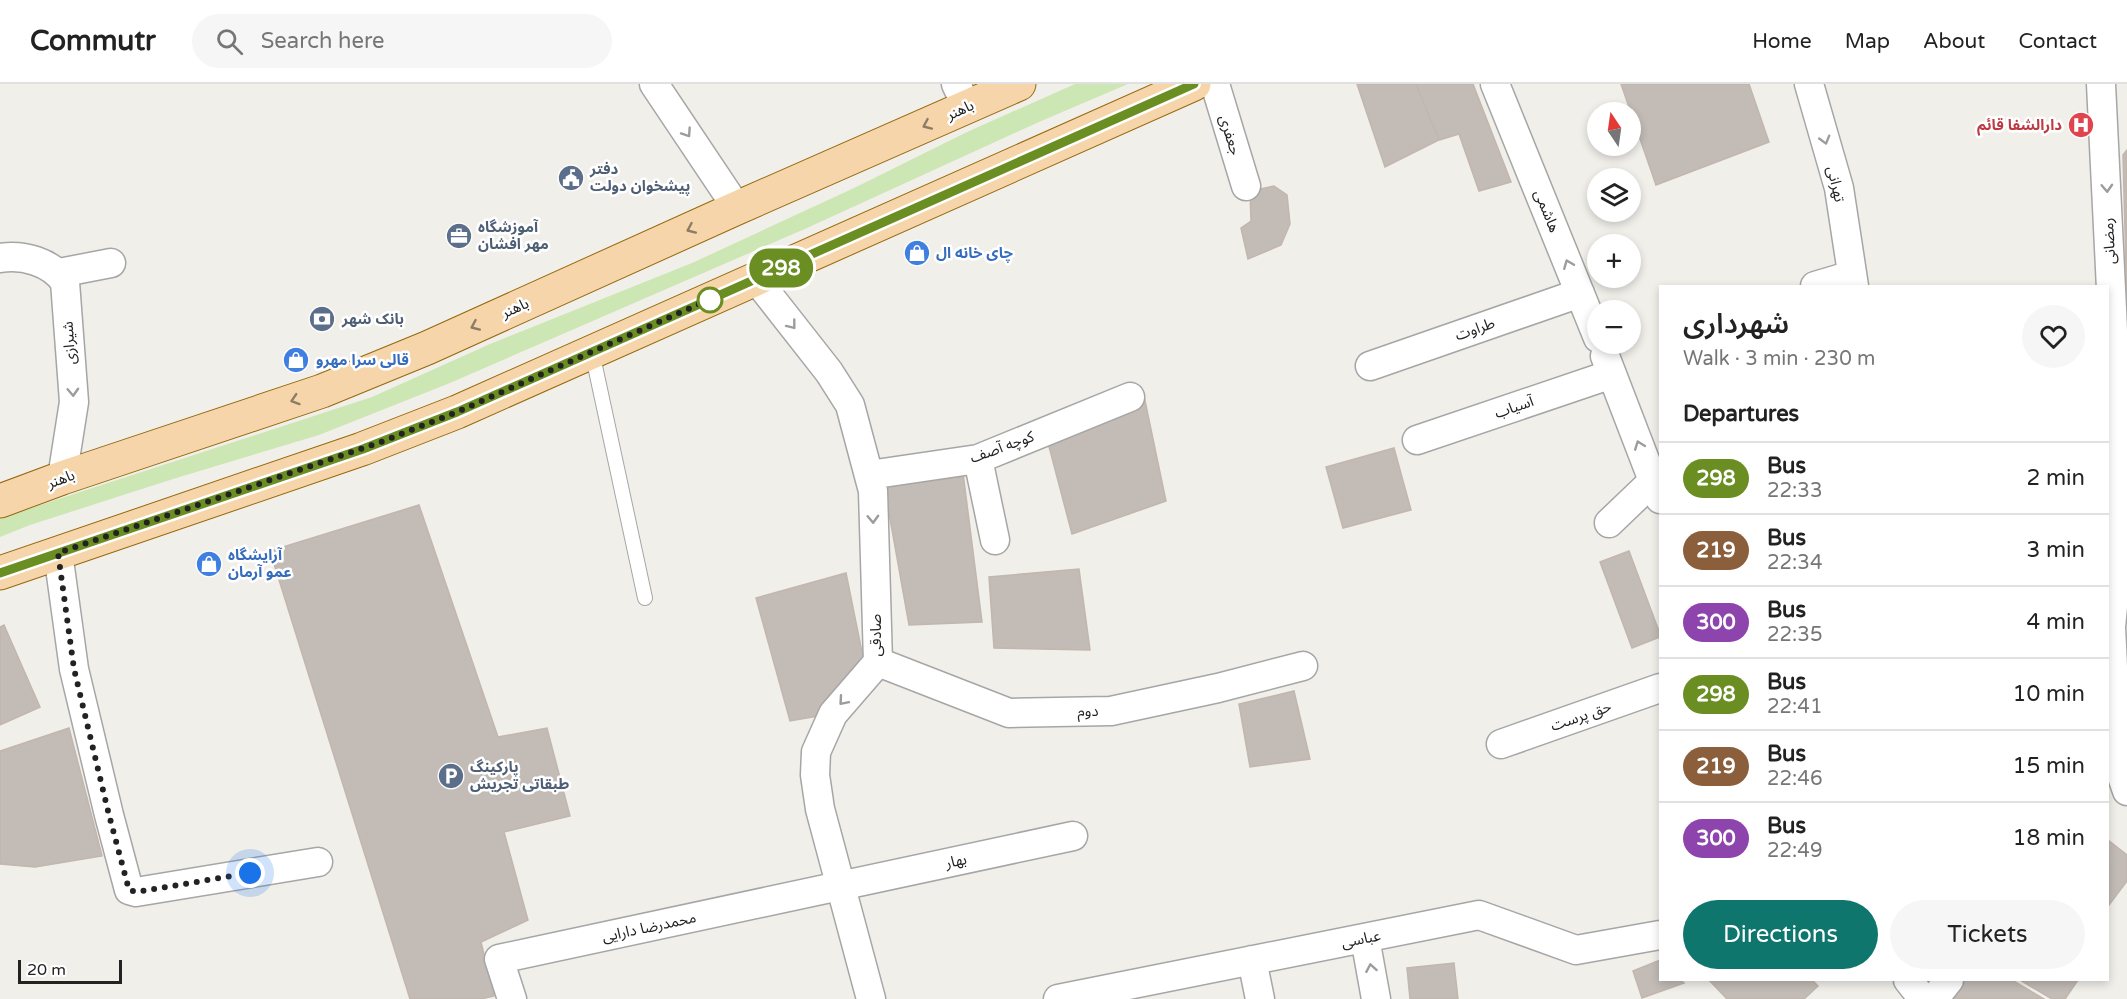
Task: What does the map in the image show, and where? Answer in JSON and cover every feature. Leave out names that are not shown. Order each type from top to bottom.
[{"type":"main road","name":"باهنر","points":[[0,501],[322,391],[427,348],[737,208],[962,96],[1019,84]]},
{"type":"main road","points":[[0,573],[363,449],[457,412],[1194,84]]},
{"type":"street","points":[[654,84],[737,208]]},
{"type":"street","name":"جعفری","points":[[1215,84],[1246,186]]},
{"type":"street","name":"هاشمی","points":[[1495,84],[1587,310]]},
{"type":"street","name":"تهرانی","points":[[1809,84],[1839,188],[1853,281]]},
{"type":"street","name":"رمضانی","points":[[2101,84],[2116,129],[2124,536],[2109,627],[2120,669],[2117,778]]},
{"type":"street","points":[[0,258],[13,256],[40,262],[59,273],[111,263]]},
{"type":"street","name":"شیرازی","points":[[59,273],[65,282],[74,402],[62,478]]},
{"type":"street","name":"صادقی","points":[[756,279],[829,372],[850,405],[873,491],[878,662],[833,714],[816,752],[815,775],[820,809],[871,999]]},
{"type":"street","points":[[1823,285],[1853,281]]},
{"type":"street","name":"طراوت","points":[[1370,366],[1580,293]]},
{"type":"street","points":[[1604,354],[1658,486],[1609,523]]},
{"type":"street","name":"آسیاب","points":[[1417,441],[1612,374]]},
{"type":"street","name":"کوچه آصف","points":[[869,475],[978,459],[1130,397]]},
{"type":"street","points":[[978,459],[995,540]]},
{"type":"street","points":[[58,553],[74,669],[111,826],[129,890],[136,892],[318,862]]},
{"type":"street","name":"دوم","points":[[878,662],[1009,713],[1111,711],[1218,688],[1304,666]]},
{"type":"street","name":"حق پرست","points":[[1501,744],[1659,688]]},
{"type":"street","name":"بهار","points":[[840,886],[1073,836]]},
{"type":"street","name":"محمدرضا دارایی","points":[[512,999],[500,959],[840,886]]},
{"type":"street","name":"عباسی","points":[[1058,999],[1479,915],[1576,950],[1659,935]]},
{"type":"street","points":[[1365,938],[1376,999]]},
{"type":"street","points":[[1252,960],[1260,999]]},
{"type":"street","points":[[1909,981],[1923,999]]},
{"type":"street","points":[[1934,999],[1948,981]]},
{"type":"lane","points":[[592,352],[645,598]]},
{"type":"green space","points":[[1075,84],[1128,84],[807,228],[450,383],[319,435],[173,479],[30,525],[0,537],[0,518],[372,397],[490,344],[692,263],[854,188],[967,132]]},
{"type":"building","points":[[1357,84],[1416,84],[1439,140],[1385,167]]},
{"type":"building","points":[[1416,84],[1473,84],[1511,182],[1479,191],[1459,134],[1439,140]]},
{"type":"building","points":[[1621,84],[1749,84],[1769,142],[1656,185],[1641,142],[1641,102],[1627,102]]},
{"type":"building","points":[[2127,150],[2127,305],[2123,155]]},
{"type":"building","points":[[1274,186],[1287,195],[1290,224],[1281,245],[1248,259],[1241,228],[1251,221],[1250,191]]},
{"type":"building","points":[[1144,396],[1166,501],[1072,534],[1047,439]]},
{"type":"building","points":[[1394,448],[1411,510],[1343,528],[1326,467]]},
{"type":"building","points":[[963,473],[982,622],[909,625],[884,485]]},
{"type":"building","name":"پارکینگ طبقاتی تجریش","points":[[419,505],[498,737],[547,728],[570,816],[504,832],[528,920],[481,942],[494,996],[481,999],[410,999],[270,551]]},
{"type":"building","points":[[1629,551],[1659,631],[1659,637],[1632,648],[1600,562]]},
{"type":"building","points":[[1079,569],[1090,650],[994,648],[989,577]]},
{"type":"building","points":[[846,573],[863,657],[818,716],[790,721],[756,598]]},
{"type":"building","points":[[4,625],[40,707],[0,725],[0,627]]},
{"type":"building","points":[[1294,691],[1310,759],[1250,767],[1239,704]]},
{"type":"building","points":[[69,728],[102,856],[35,867],[0,864],[0,751]]},
{"type":"building","points":[[2109,841],[2127,855],[2127,881],[2109,905]]},
{"type":"building","points":[[1659,960],[1659,981],[1684,983],[1642,998],[1633,971]]},
{"type":"building","points":[[1454,963],[1458,999],[1410,999],[1407,968]]},
{"type":"building","points":[[1710,981],[1813,981],[1818,986],[1804,999],[1727,999]]},
{"type":"building","points":[[1965,981],[2014,981],[2044,999],[1954,999]]},
{"type":"building","points":[[2022,981],[2077,981],[2065,999],[2052,999]]},
{"type":"bus line","name":"298","points":[[0,573],[363,449],[457,412],[1194,84]]},
{"type":"place","name":"دارالشفا قائم","points":[[2081,125]]},
{"type":"place","name":"دفتر پیشخوان دولت","points":[[571,178]]},
{"type":"place","name":"آموزشگاه مهر افشان","points":[[459,236]]},
{"type":"place","name":"چای خانه ال","points":[[917,253]]},
{"type":"place","name":"بانک شهر","points":[[322,319]]},
{"type":"place","name":"قالی سرا مهرو","points":[[296,360]]},
{"type":"place","name":"آرایشگاه عمو آرمان","points":[[209,564]]},
{"type":"place","name":"پارکینگ طبقاتی تجریش","points":[[451,776]]},
{"type":"route","points":[[250,873],[136,892],[129,890],[125,882],[74,669],[58,553],[363,449],[457,412],[715,297],[710,300]]}]
